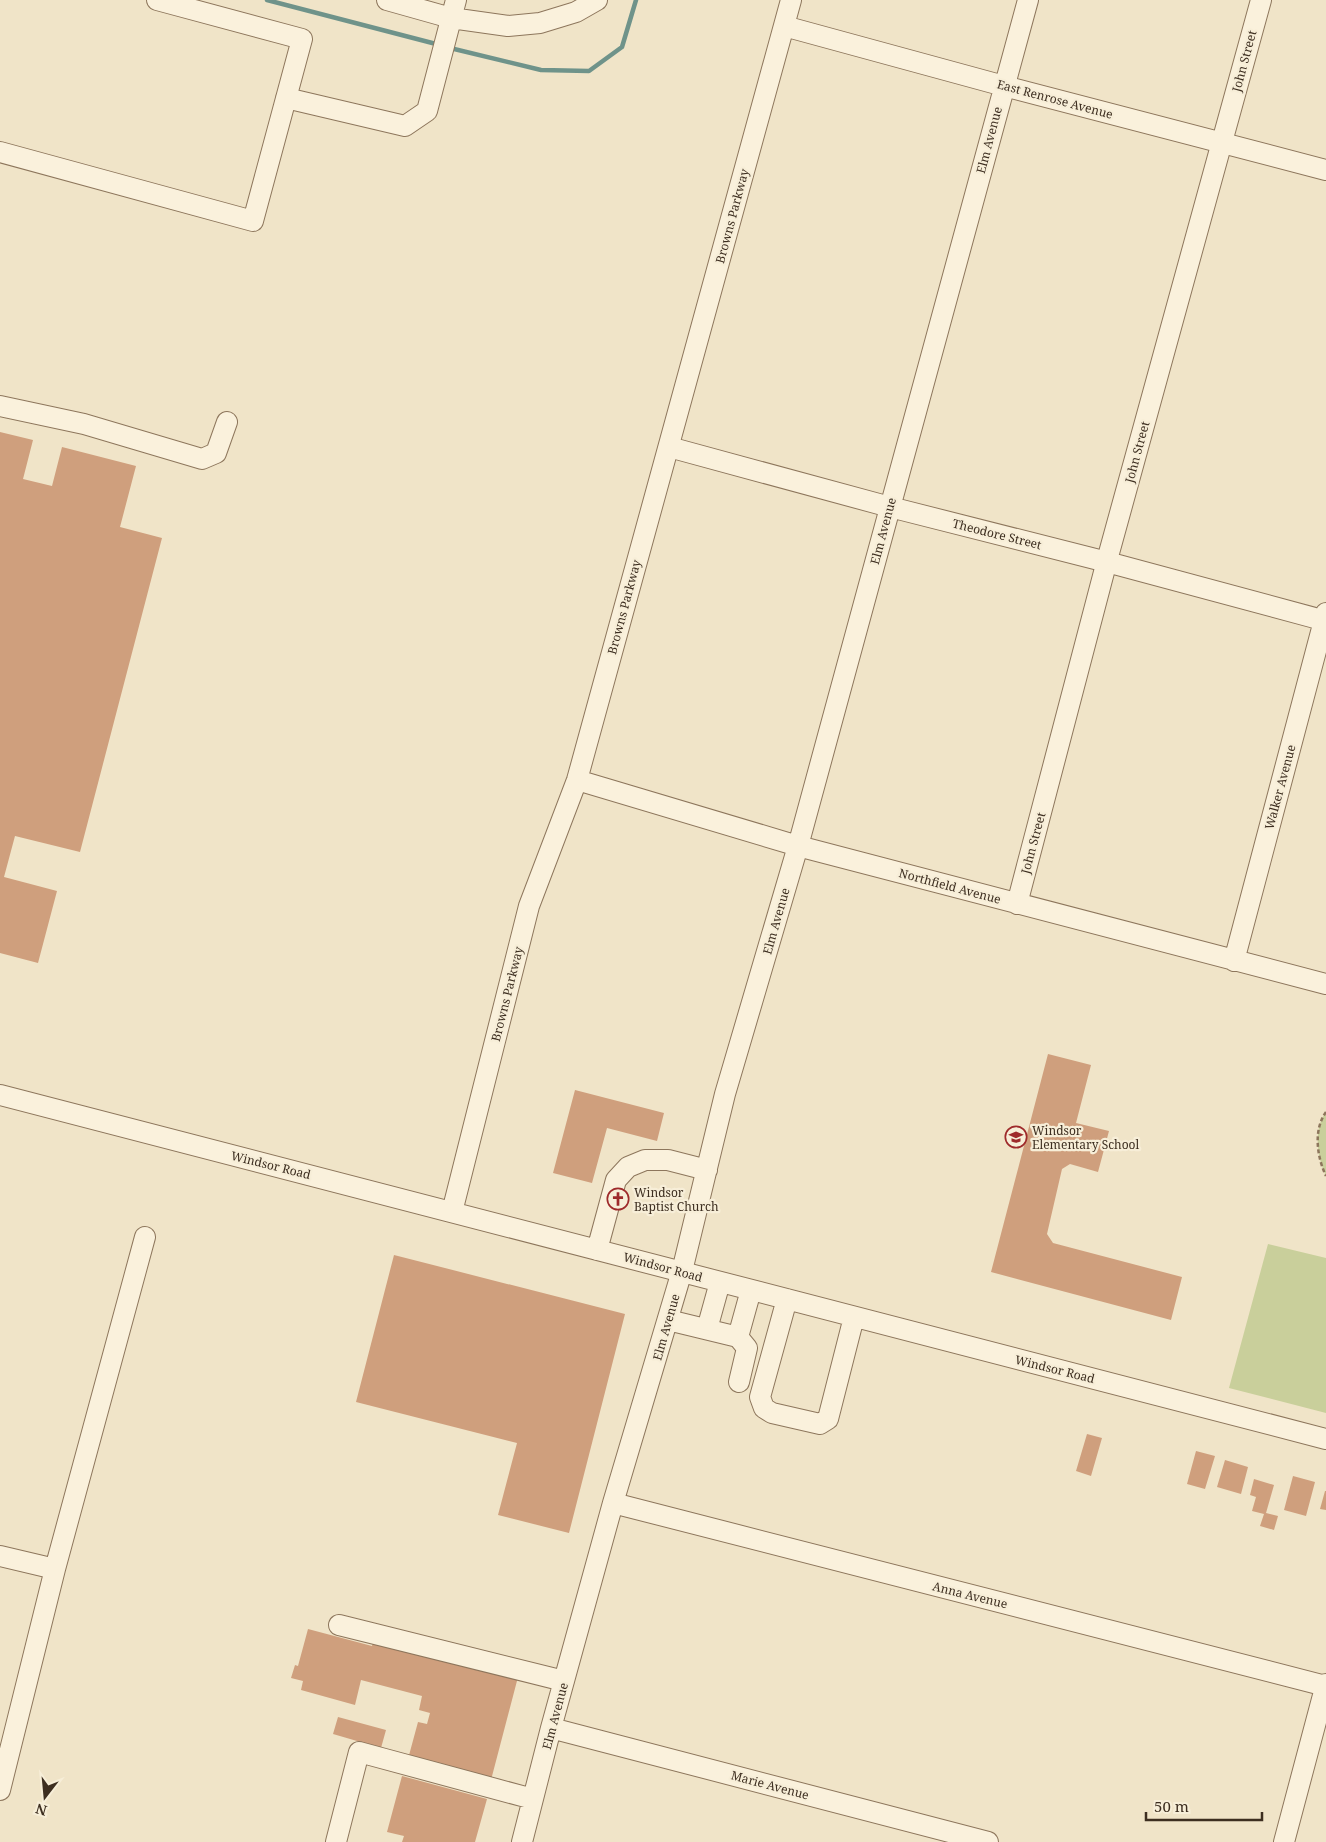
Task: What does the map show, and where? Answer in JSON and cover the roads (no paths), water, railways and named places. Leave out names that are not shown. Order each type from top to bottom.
[{"type":"street","points":[[0,152],[253,221],[302,40],[157,0]]},
{"type":"street","points":[[388,0],[451,18],[508,26],[540,23],[576,12],[597,0]]},
{"type":"street","name":"Browns Parkway","points":[[452,1212],[530,906],[577,780],[790,0]]},
{"type":"street","name":"Elm Avenue","points":[[522,1842],[564,1681],[682,1271],[725,1094],[798,846],[1028,0]]},
{"type":"street","name":"John Street","points":[[1017,904],[1107,562],[1261,0]]},
{"type":"street","points":[[286,98],[405,126],[427,111],[451,18]]},
{"type":"street","name":"East Renrose Avenue","points":[[784,26],[1326,170]]},
{"type":"street","points":[[0,406],[84,424],[202,459],[216,453],[227,422]]},
{"type":"street","name":"Theodore Street","points":[[669,447],[890,507],[1325,618]]},
{"type":"street","name":"Walker Avenue","points":[[1234,961],[1325,618]]},
{"type":"street","name":"Northfield Avenue","points":[[577,780],[798,846],[1326,984]]},
{"type":"street","name":"Windsor Road","points":[[0,1095],[1326,1439]]},
{"type":"street","points":[[597,1250],[616,1180],[628,1167],[645,1160],[668,1160],[707,1170]]},
{"type":"street","points":[[0,1790],[55,1570],[145,1237]]},
{"type":"street","points":[[707,1329],[720,1282]]},
{"type":"street","points":[[738,1337],[751,1290]]},
{"type":"street","points":[[787,1299],[760,1397],[764,1408],[772,1413],[820,1424],[828,1418],[854,1317]]},
{"type":"street","points":[[668,1320],[738,1337],[747,1348],[739,1382]]},
{"type":"street","name":"Anna Avenue","points":[[614,1503],[1326,1686]]},
{"type":"street","points":[[0,1557],[55,1570]]},
{"type":"street","points":[[339,1625],[564,1681]]},
{"type":"street","points":[[1284,1842],[1326,1686]]},
{"type":"street","name":"Marie Avenue","points":[[552,1728],[988,1842]]},
{"type":"street","points":[[336,1842],[359,1752],[533,1799]]},
{"type":"waterway","points":[[267,0],[440,45]]},
{"type":"waterway","points":[[450,48],[541,70],[589,71],[622,47],[636,0]]},
{"type":"place","name":"Windsor Elementary School","points":[[1016,1137]]},
{"type":"place","name":"Windsor Baptist Church","points":[[618,1199]]}]
